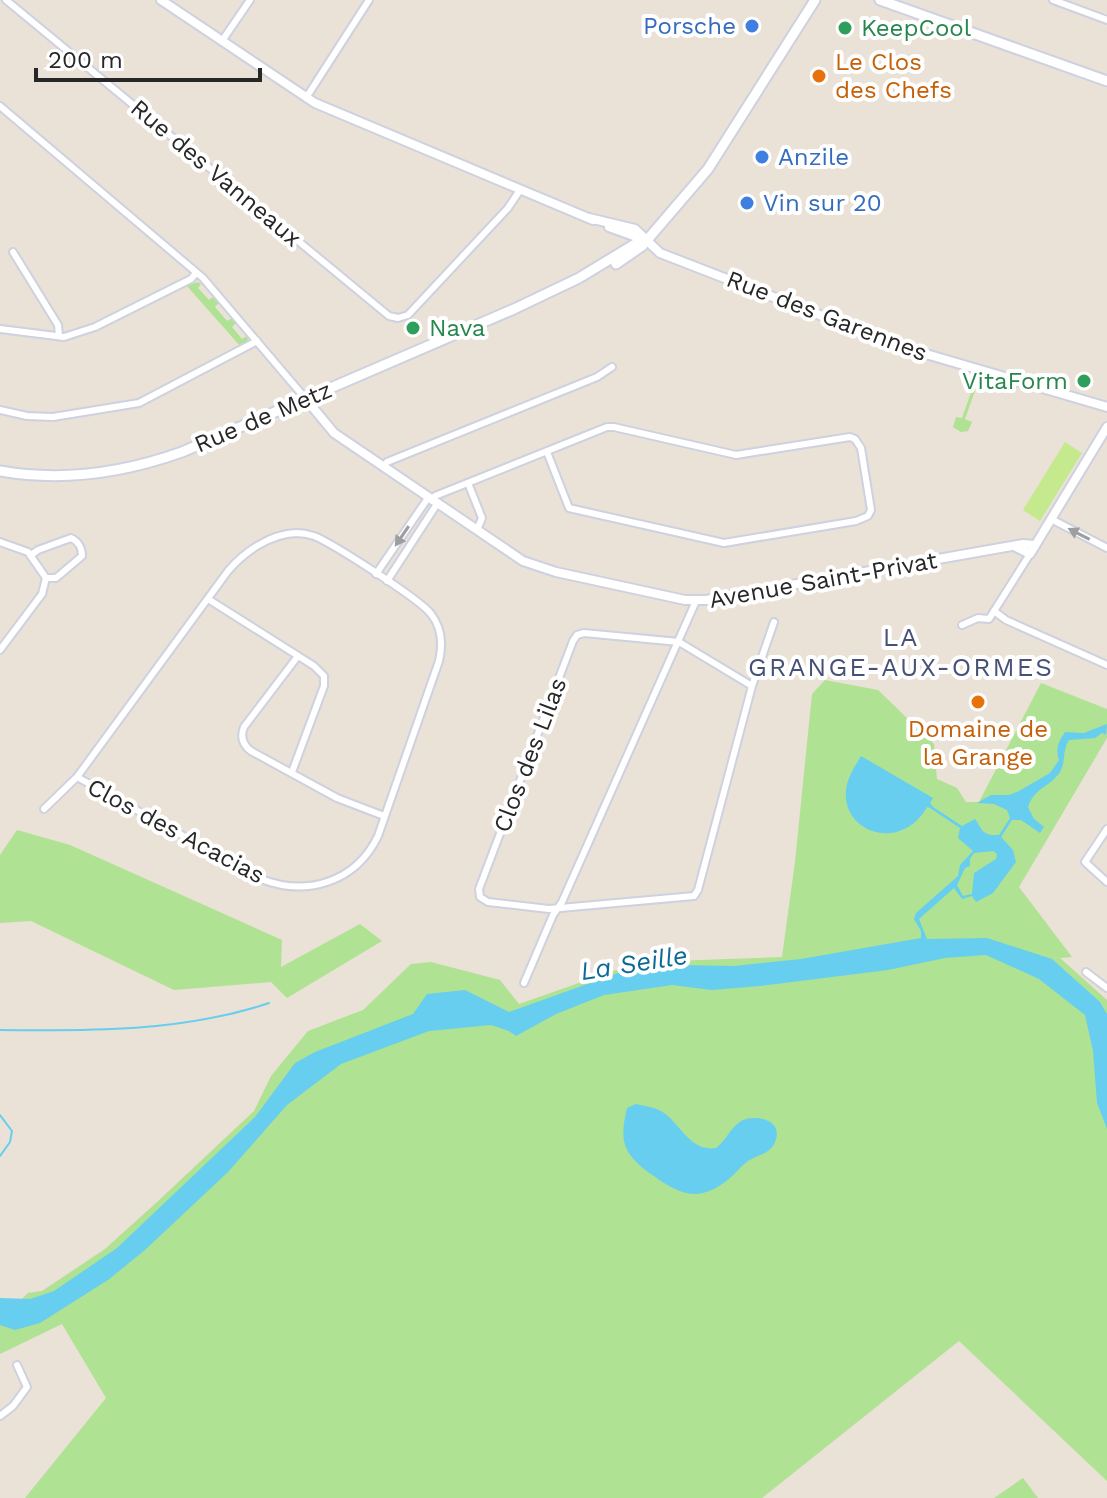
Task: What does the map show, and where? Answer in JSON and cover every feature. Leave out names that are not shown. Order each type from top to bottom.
[{"type":"main road","name":"Rue de Metz","points":[[0,471],[70,476],[134,467],[182,452],[514,309],[590,272],[645,240],[708,169],[815,0]]},
{"type":"main road","points":[[880,0],[1107,81]]},
{"type":"street","name":"Rue des Vanneaux","points":[[6,0],[389,316],[398,318],[408,315],[508,208],[520,190]]},
{"type":"street","name":"Rue des Garennes","points":[[161,0],[306,98],[589,218],[635,229],[660,253],[868,335],[1107,407]]},
{"type":"street","points":[[222,41],[250,0]]},
{"type":"street","points":[[306,98],[369,0]]},
{"type":"street","points":[[1053,0],[1107,20]]},
{"type":"street","points":[[0,106],[196,273],[305,398]]},
{"type":"street","points":[[13,252],[58,325],[59,336]]},
{"type":"street","points":[[0,329],[59,336],[95,327],[191,279],[196,273]]},
{"type":"street","points":[[0,410],[27,416],[53,417],[139,403],[257,341]]},
{"type":"street","points":[[383,467],[387,462],[597,377],[612,367]]},
{"type":"street","name":"Avenue Saint-Privat","points":[[305,398],[334,433],[513,555],[545,569],[696,601],[1035,545]]},
{"type":"street","points":[[387,581],[435,496],[547,452],[614,427],[736,455],[850,437],[861,448],[871,510],[868,516],[856,521],[719,542],[569,508],[547,452]]},
{"type":"street","points":[[962,625],[978,618],[989,619],[1107,427]]},
{"type":"street","points":[[468,483],[482,518],[477,530]]},
{"type":"street","points":[[376,574],[432,501]]},
{"type":"street","points":[[871,510],[880,515]]},
{"type":"street","points":[[1051,519],[1107,548]]},
{"type":"street","name":"Clos des Acacias","points":[[44,809],[77,777],[239,559],[261,544],[286,534],[313,536],[427,609],[438,624],[442,645],[439,661],[378,836],[368,853],[346,874],[328,883],[289,887],[261,879],[77,777]]},
{"type":"street","points":[[31,555],[71,538],[76,540],[82,556],[56,578],[46,578]]},
{"type":"street","points":[[0,542],[21,548],[31,555],[46,578],[42,594],[0,650]]},
{"type":"street","points":[[1016,547],[1030,554]]},
{"type":"street","points":[[208,599],[320,670],[325,679],[292,772]]},
{"type":"street","points":[[524,983],[696,601]]},
{"type":"street","points":[[994,611],[1006,620],[1107,665]]},
{"type":"street","name":"Clos des Lilas","points":[[752,686],[679,642],[584,633],[577,635],[479,889],[480,897],[488,902],[558,909],[687,898],[696,894],[752,686],[774,622]]},
{"type":"street","points":[[298,656],[244,727],[242,737],[251,751],[337,798],[384,816]]},
{"type":"street","points":[[1107,829],[1085,862],[1107,882]]},
{"type":"street","points":[[1086,972],[1107,988]]},
{"type":"street","points":[[0,1416],[13,1406],[27,1387],[17,1365]]},
{"type":"green space","points":[[198,282],[201,284],[198,288],[209,300],[213,297],[219,303],[215,307],[227,321],[232,318],[236,323],[232,327],[242,339],[247,336],[248,340],[241,347],[187,286]]},
{"type":"green space","points":[[980,374],[985,381],[983,390],[976,388],[965,419],[972,422],[968,431],[961,432],[953,427],[956,417],[962,418],[973,387],[967,384],[972,375]]},
{"type":"green space","points":[[1065,442],[1082,453],[1040,521],[1023,510]]},
{"type":"green space","points":[[825,680],[878,690],[934,744],[937,779],[957,788],[966,802],[979,802],[1041,683],[1107,709],[1107,738],[1019,887],[1072,957],[1060,958],[1107,1000],[1107,1481],[959,1341],[762,1498],[25,1498],[106,1398],[62,1324],[0,1354],[0,1320],[28,1293],[42,1291],[105,1249],[254,1111],[271,1076],[308,1031],[363,1010],[411,964],[431,962],[500,980],[519,1004],[616,970],[673,961],[782,957],[812,694]]},
{"type":"green space","points":[[17,830],[70,845],[282,940],[281,967],[360,924],[382,941],[287,998],[271,982],[174,990],[31,921],[0,923],[0,855]]},
{"type":"green space","points":[[1023,1478],[1038,1498],[994,1498]]},
{"type":"water","points":[[1107,724],[1106,735],[1102,733],[1095,738],[1069,740],[1060,772],[1031,801],[1028,807],[1034,819],[1044,827],[1040,833],[1021,820],[1012,820],[1001,837],[1013,850],[1016,862],[993,893],[976,902],[972,896],[962,899],[954,888],[919,919],[927,939],[987,938],[1052,959],[1100,1002],[1107,1014],[1107,1129],[1097,1103],[1093,1051],[1085,1015],[1039,979],[986,955],[945,958],[888,970],[760,986],[712,990],[672,985],[604,995],[556,1014],[516,1036],[491,1025],[429,1031],[341,1064],[287,1105],[228,1172],[145,1250],[108,1280],[40,1323],[15,1330],[0,1325],[0,1298],[30,1299],[54,1291],[117,1248],[255,1117],[295,1063],[315,1052],[413,1014],[427,994],[465,990],[509,1012],[618,973],[676,965],[734,966],[801,959],[921,938],[921,931],[914,919],[916,913],[958,876],[960,865],[973,851],[958,838],[960,828],[927,807],[915,822],[902,830],[887,833],[860,825],[851,814],[846,800],[848,780],[861,756],[933,798],[930,803],[933,807],[962,826],[975,819],[986,834],[999,835],[1010,818],[1007,810],[994,804],[977,803],[991,795],[1009,795],[1019,791],[1050,773],[1059,760],[1058,745],[1065,732],[1084,733]],"holes":[[[993,851],[997,854],[996,859],[974,873],[972,894],[963,896],[957,885],[965,868],[970,866],[974,853]]]},
{"type":"water","points":[[636,1104],[661,1111],[692,1141],[707,1148],[716,1148],[737,1124],[753,1118],[771,1123],[777,1132],[776,1139],[768,1151],[748,1161],[730,1178],[708,1192],[679,1191],[659,1180],[628,1151],[623,1136],[625,1119],[627,1108]]},
{"type":"waterway","points":[[0,1030],[102,1030],[169,1025],[236,1013],[269,1003]]},
{"type":"waterway","points":[[0,1115],[12,1131],[10,1142],[0,1156]]},
{"type":"place","name":"Porsche","points":[[752,26]]},
{"type":"place","name":"KeepCool","points":[[845,28]]},
{"type":"place","name":"Le Clos des Chefs","points":[[819,76]]},
{"type":"place","name":"Anzile","points":[[762,157]]},
{"type":"place","name":"Vin sur 20","points":[[747,203]]},
{"type":"place","name":"Nava","points":[[413,328]]},
{"type":"place","name":"VitaForm","points":[[1084,381]]},
{"type":"place","name":"Domaine de la Grange","points":[[978,702]]},
{"type":"district","name":"LA GRANGE-AUX-ORMES","points":[[901,652]]},
{"type":"water label","name":"La Seille","points":[[634,963]]}]
